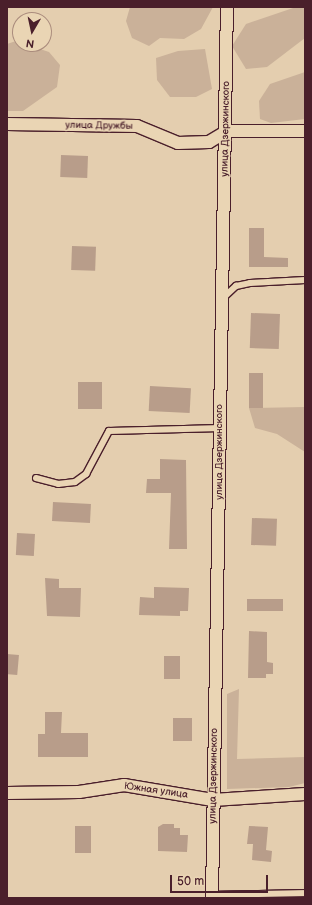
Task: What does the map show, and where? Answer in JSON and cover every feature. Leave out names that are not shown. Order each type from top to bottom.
[{"type":"street","name":"улица Дзержинского","points":[[212,897],[221,428],[221,300],[228,131],[227,7]]},
{"type":"street","name":"улица Дружбы","points":[[7,124],[137,126],[178,143],[208,142],[228,131],[305,131]]},
{"type":"street","name":"Южная улица","points":[[7,793],[79,792],[124,785],[213,800],[305,794]]},
{"type":"lane","points":[[221,300],[236,286],[250,283],[305,280]]},
{"type":"lane","points":[[36,478],[58,484],[75,482],[86,474],[109,431],[221,428]]},
{"type":"lane","points":[[212,897],[305,893]]},
{"type":"shaded area","points":[[130,7],[213,7],[201,29],[184,39],[160,38],[149,46],[132,38],[126,21]]},
{"type":"shaded area","points":[[296,7],[305,7],[305,38],[267,67],[246,69],[232,46],[246,24]]},
{"type":"shaded area","points":[[12,42],[12,52],[49,52],[60,65],[57,87],[23,111],[7,111],[7,44]]},
{"type":"shaded area","points":[[205,49],[212,89],[196,97],[170,97],[157,80],[156,58],[178,51]]},
{"type":"shaded area","points":[[305,72],[305,119],[271,123],[260,119],[259,101],[270,84]]},
{"type":"shaded area","points":[[305,407],[305,452],[277,434],[255,428],[249,408]]},
{"type":"shaded area","points":[[239,689],[237,759],[305,757],[305,783],[289,787],[227,789],[227,694]]},
{"type":"building","points":[[61,155],[88,156],[87,178],[60,177]]},
{"type":"building","points":[[249,228],[264,228],[264,257],[288,258],[288,267],[249,267]]},
{"type":"building","points":[[72,246],[96,247],[95,271],[71,270]]},
{"type":"building","points":[[251,313],[280,314],[279,349],[250,348]]},
{"type":"building","points":[[249,373],[263,373],[263,408],[249,408]]},
{"type":"building","points":[[78,382],[102,382],[102,409],[78,409]]},
{"type":"building","points":[[150,386],[191,388],[190,413],[149,411]]},
{"type":"building","points":[[160,459],[186,460],[187,549],[169,549],[171,493],[146,493],[147,479],[160,479]]},
{"type":"building","points":[[53,502],[91,504],[90,523],[52,521]]},
{"type":"building","points":[[252,518],[277,519],[276,546],[251,545]]},
{"type":"building","points":[[17,533],[35,534],[34,556],[16,555]]},
{"type":"building","points":[[45,578],[59,579],[59,588],[81,588],[80,617],[47,616]]},
{"type":"building","points":[[154,587],[189,588],[188,611],[180,611],[180,616],[139,615],[140,597],[154,598]]},
{"type":"building","points":[[247,599],[283,599],[283,611],[247,611]]},
{"type":"building","points":[[249,631],[267,632],[267,662],[273,663],[273,674],[266,674],[266,678],[248,678]]},
{"type":"building","points":[[7,654],[19,655],[17,675],[7,674]]},
{"type":"building","points":[[164,656],[180,656],[180,679],[164,679]]},
{"type":"building","points":[[45,712],[62,712],[61,733],[88,733],[88,757],[38,757],[38,734],[45,734]]},
{"type":"building","points":[[173,718],[192,718],[192,741],[173,741]]},
{"type":"building","points":[[163,824],[174,824],[174,828],[180,828],[180,835],[188,835],[187,852],[158,851],[158,827]]},
{"type":"building","points":[[75,826],[91,826],[91,853],[75,853]]},
{"type":"building","points":[[249,826],[268,827],[266,850],[272,851],[271,862],[252,860],[253,844],[247,844]]}]
